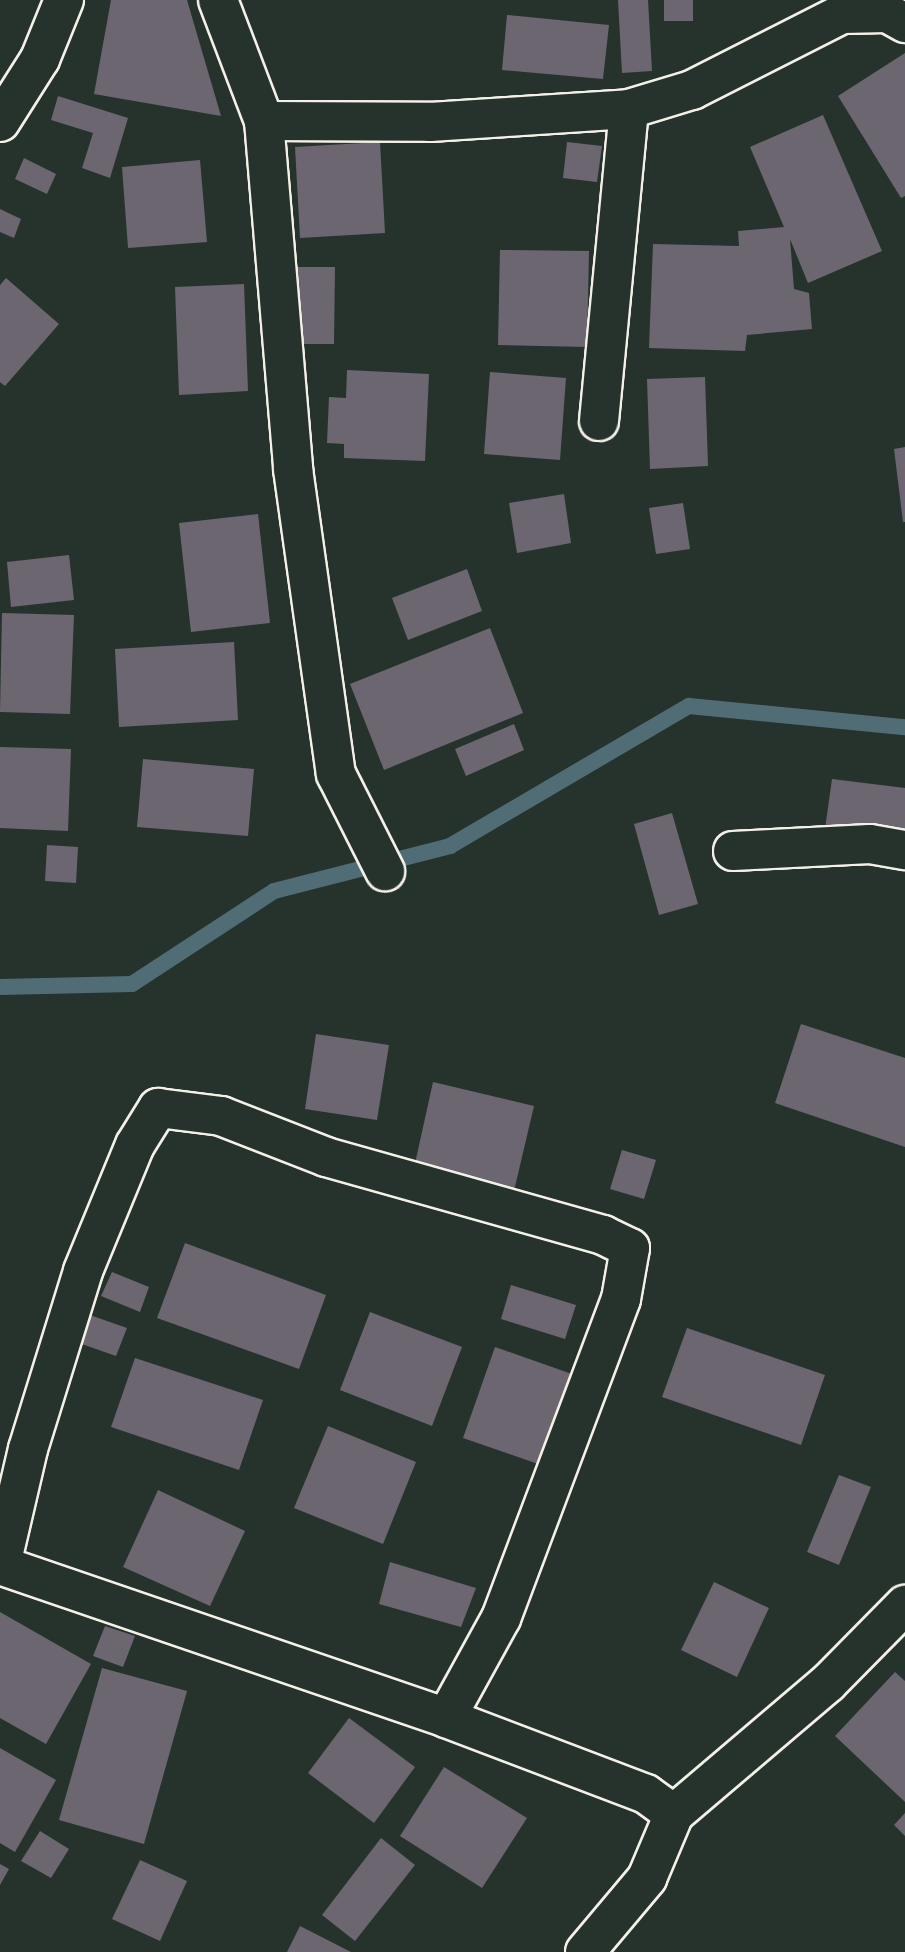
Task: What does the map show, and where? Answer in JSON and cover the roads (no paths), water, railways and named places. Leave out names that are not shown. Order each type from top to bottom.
[{"type":"street","points":[[0,121],[40,59],[64,0]]},
{"type":"street","points":[[218,0],[264,121],[293,469],[337,774],[385,871]]},
{"type":"street","points":[[264,121],[430,122],[629,109],[692,90],[842,14],[887,13],[905,23]]},
{"type":"street","points":[[599,421],[629,109]]},
{"type":"street","points":[[733,851],[870,845],[905,850]]},
{"type":"street","points":[[446,1718],[501,1618],[621,1299],[630,1248],[603,1235],[326,1157],[221,1116],[158,1108],[135,1144],[83,1271],[27,1449],[0,1565],[446,1718],[646,1794],[674,1814]]},
{"type":"street","points":[[585,1952],[647,1878],[674,1814],[828,1683],[905,1605]]},
{"type":"waterway","points":[[0,987],[132,984],[274,891],[450,846],[689,706],[905,727]]}]
